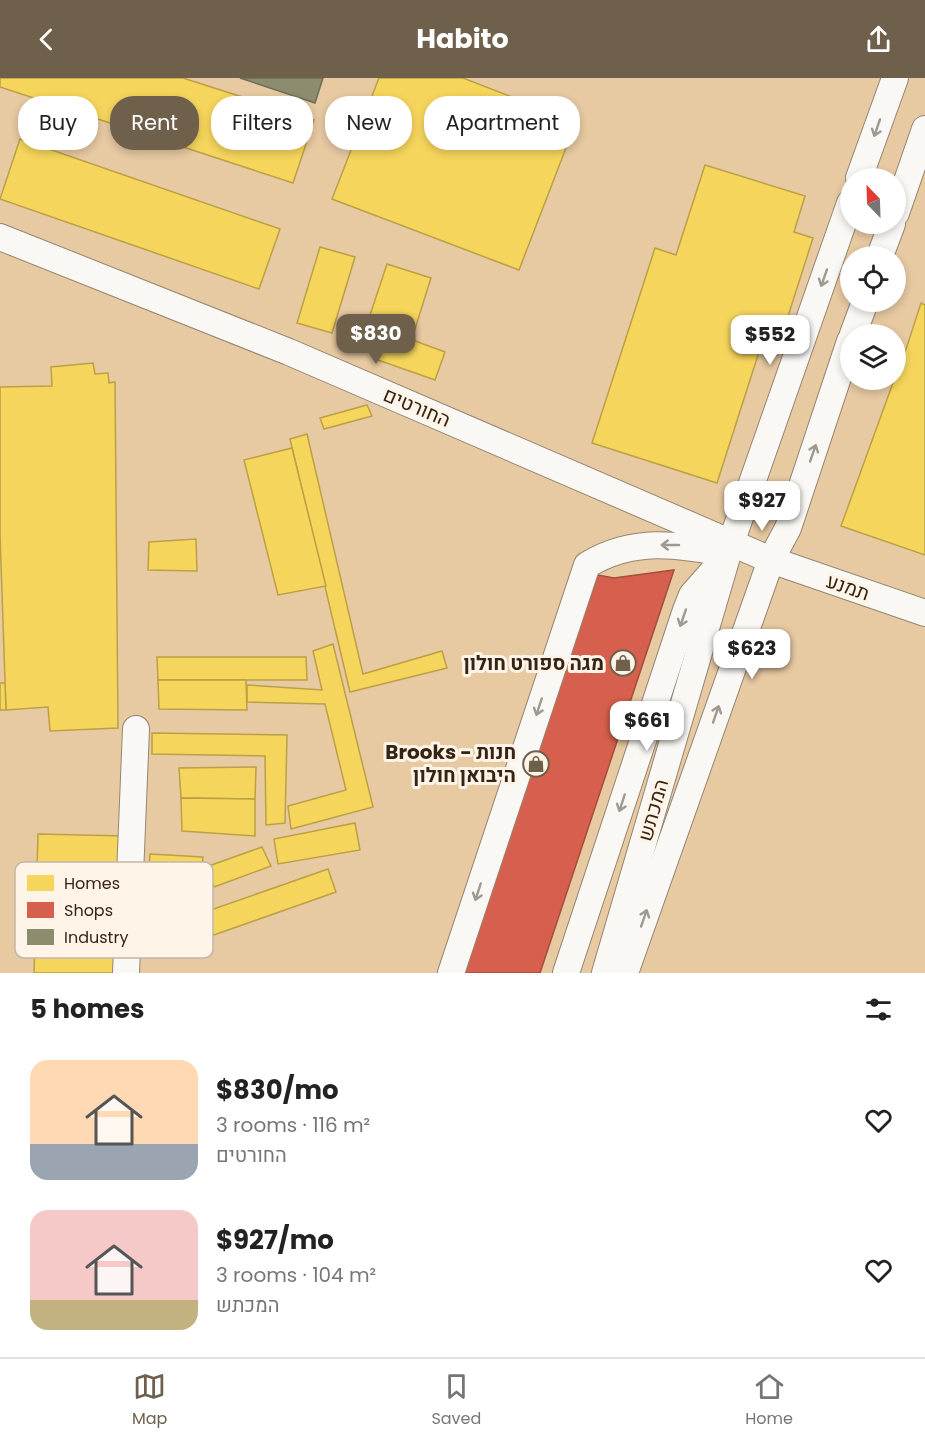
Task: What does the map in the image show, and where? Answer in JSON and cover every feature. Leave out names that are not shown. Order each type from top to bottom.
[{"type":"street","points":[[863,168],[895,78]]},
{"type":"street","points":[[906,184],[925,129]]},
{"type":"street","name":"המכתש","points":[[605,973],[730,548],[840,232]]},
{"type":"street","name":"החורטים","points":[[0,237],[289,352],[730,548]]},
{"type":"street","name":"המכתש","points":[[625,973],[771,560],[788,528],[840,371]]},
{"type":"street","points":[[451,973],[587,566],[604,555],[647,545],[730,548],[771,560]]},
{"type":"street","points":[[566,973],[686,610],[692,595],[730,548]]},
{"type":"street","name":"תמנע","points":[[771,560],[925,614]]},
{"type":"street","points":[[131,862],[136,729]]},
{"type":"street","points":[[126,973],[127,958]]},
{"type":"shaded area","points":[[0,78],[925,78],[925,973],[0,973]]},
{"type":"building: Homes","points":[[0,78],[183,78],[239,96],[211,96],[211,150],[304,150],[293,183],[192,150],[199,150],[199,96],[110,96],[110,123],[98,119],[98,96],[27,96],[0,87]]},
{"type":"building: Homes","points":[[379,78],[463,78],[509,96],[424,96],[424,150],[565,150],[519,270],[332,199],[351,150],[412,150],[412,96],[372,96]]},
{"type":"building: Homes","points":[[18,145],[18,150],[52,150],[280,229],[259,289],[0,199]]},
{"type":"building: Homes","points":[[705,165],[805,196],[794,232],[813,238],[782,335],[766,330],[717,483],[592,443],[655,248],[676,255]]},
{"type":"building: Homes","points":[[320,247],[355,257],[332,333],[297,323]]},
{"type":"building: Homes","points":[[387,264],[431,278],[414,332],[369,318]]},
{"type":"building: Homes","points":[[921,303],[925,305],[925,555],[841,526],[890,390],[906,390],[906,349]]},
{"type":"building: Homes","points":[[388,331],[445,352],[435,380],[378,360]]},
{"type":"building: Homes","points":[[93,363],[95,374],[108,373],[109,383],[115,382],[118,728],[50,731],[48,707],[6,710],[0,534],[0,387],[52,386],[51,367]]},
{"type":"building: Homes","points":[[367,405],[372,416],[324,429],[320,418]]},
{"type":"building: Homes","points":[[307,434],[363,674],[442,651],[447,668],[350,692],[290,439]]},
{"type":"building: Homes","points":[[292,448],[326,586],[278,595],[244,460]]},
{"type":"building: Homes","points":[[196,539],[197,571],[148,570],[149,542]]},
{"type":"building: Homes","points":[[333,644],[373,807],[291,829],[288,806],[346,790],[325,704],[247,702],[247,685],[322,690],[313,651]]},
{"type":"building: Homes","points":[[157,657],[306,657],[307,680],[158,680]]},
{"type":"building: Homes","points":[[158,680],[246,680],[247,710],[159,709]]},
{"type":"building: Homes","points":[[0,683],[5,683],[6,710],[0,710]]},
{"type":"building: Homes","points":[[152,733],[287,735],[285,823],[266,825],[265,756],[152,754]]},
{"type":"building: Homes","points":[[256,767],[255,799],[181,798],[179,768]]},
{"type":"building: Homes","points":[[181,798],[255,799],[255,836],[182,831]]},
{"type":"building: Homes","points":[[355,823],[360,850],[278,864],[274,839]]},
{"type":"building: Homes","points":[[38,834],[125,836],[124,862],[37,862]]},
{"type":"building: Homes","points":[[262,847],[271,866],[214,887],[213,864]]},
{"type":"building: Homes","points":[[150,854],[203,857],[203,862],[149,862]]},
{"type":"building: Homes","points":[[328,869],[336,892],[213,935],[213,909]]},
{"type":"building: Homes","points":[[34,958],[121,958],[121,973],[34,973]]},
{"type":"building: Shops","points":[[674,570],[540,973],[458,973],[598,575],[614,578]]},
{"type":"building: Industry","points":[[240,78],[323,78],[315,103],[313,96],[294,96]]},
{"type":"place","name":"מגה ספורט חולון","points":[[623,663]]},
{"type":"place","name":"Brooks - חנות היבואן חולון","points":[[536,764]]}]
